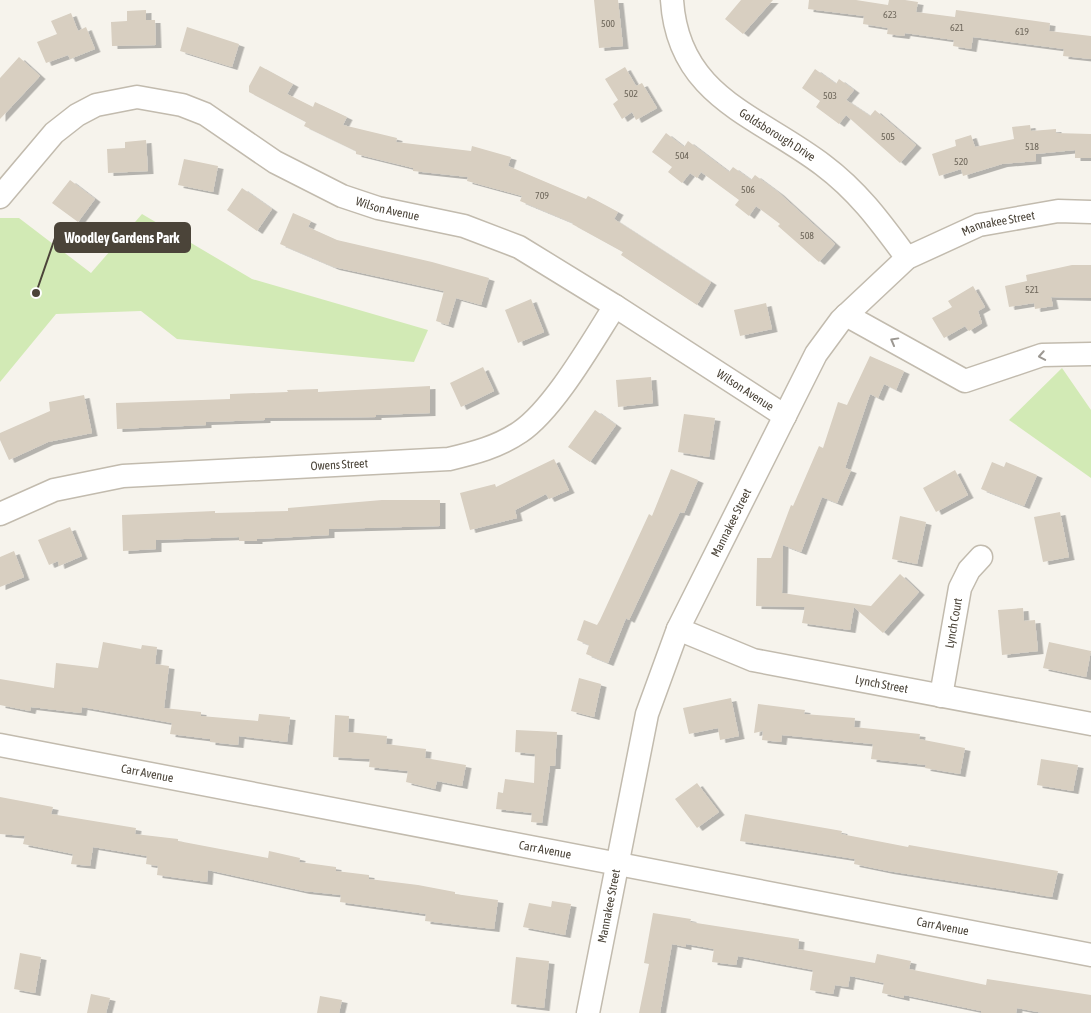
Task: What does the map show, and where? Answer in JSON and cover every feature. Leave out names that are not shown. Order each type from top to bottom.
[{"type":"street","name":"Goldsborough Drive","points":[[672,0],[673,14],[682,47],[695,73],[716,95],[823,166],[864,200],[907,258]]},
{"type":"street","name":"Wilson Avenue","points":[[0,197],[54,133],[77,115],[96,105],[137,97],[182,105],[205,114],[275,162],[342,196],[378,208],[464,226],[519,246],[785,416]]},
{"type":"street","name":"Mannakee Street","points":[[588,1013],[646,714],[678,629],[816,354],[846,315],[907,258],[979,225],[1058,212],[1091,212]]},
{"type":"street","name":"Owens Street","points":[[0,514],[54,490],[123,476],[449,459],[484,451],[520,432],[543,413],[615,306]]},
{"type":"street","points":[[846,315],[965,381],[1042,355],[1091,354]]},
{"type":"street","name":"Lynch Court","points":[[941,696],[960,588],[969,570],[981,557]]},
{"type":"street","name":"Lynch Street","points":[[678,629],[753,660],[1091,724]]},
{"type":"street","name":"Carr Avenue","points":[[0,745],[1091,955]]},
{"type":"green space","points":[[142,214],[252,279],[428,330],[414,362],[177,339],[141,311],[56,314],[0,382],[0,218],[19,218],[91,273]]},
{"type":"green space","points":[[1062,368],[1091,410],[1091,478],[1009,420]]},
{"type":"building","points":[[594,0],[618,0],[623,46],[599,48]]},
{"type":"building","points":[[741,0],[773,0],[743,34],[725,19]]},
{"type":"building","points":[[809,0],[856,0],[888,5],[889,0],[905,0],[918,2],[916,12],[955,17],[956,10],[1050,23],[1049,31],[1091,36],[1091,59],[1063,56],[1064,49],[973,37],[971,49],[953,46],[954,40],[905,33],[904,36],[887,34],[888,28],[863,24],[864,16],[808,9]]},
{"type":"building","points":[[146,10],[146,20],[155,20],[156,45],[112,46],[111,22],[127,21],[127,11]]},
{"type":"building","points":[[71,13],[78,31],[86,27],[95,49],[70,59],[68,55],[46,63],[37,42],[57,34],[51,21]]},
{"type":"building","points":[[187,27],[239,44],[232,67],[180,51]]},
{"type":"building","points":[[19,57],[40,76],[0,119],[0,78]]},
{"type":"building","points":[[260,66],[293,84],[287,94],[313,107],[315,102],[347,117],[343,125],[397,138],[396,142],[471,151],[472,146],[511,157],[508,166],[586,199],[588,196],[618,212],[614,219],[711,282],[697,305],[621,255],[623,252],[573,223],[520,201],[522,196],[467,181],[468,177],[413,171],[413,168],[356,154],[356,151],[304,126],[306,122],[249,92],[249,86]]},
{"type":"building","points":[[625,67],[636,86],[642,83],[657,108],[636,120],[632,112],[622,119],[613,104],[618,100],[605,79]]},
{"type":"building","points":[[815,69],[836,84],[839,79],[854,90],[846,100],[870,116],[875,110],[916,145],[900,163],[846,115],[839,124],[816,107],[820,101],[802,88]]},
{"type":"building","points":[[1030,125],[1031,131],[1056,129],[1056,133],[1091,134],[1091,158],[1075,158],[1075,150],[1036,154],[1036,161],[1002,164],[963,176],[961,169],[939,176],[932,154],[956,146],[955,140],[971,135],[975,147],[1014,139],[1012,127]]},
{"type":"building","points":[[666,133],[684,147],[688,141],[729,172],[733,167],[751,180],[755,175],[778,192],[835,244],[819,262],[778,226],[780,224],[756,206],[749,216],[735,205],[739,200],[701,172],[697,178],[690,173],[682,183],[668,172],[672,167],[652,152]]},
{"type":"building","points":[[146,140],[148,171],[108,173],[107,149],[125,148],[125,142]]},
{"type":"building","points":[[184,159],[218,166],[213,192],[178,185]]},
{"type":"building","points":[[70,180],[95,199],[78,222],[52,203]]},
{"type":"building","points":[[242,188],[272,209],[257,231],[227,210]]},
{"type":"building","points":[[293,213],[311,221],[308,227],[337,240],[432,262],[489,278],[481,305],[456,298],[448,325],[436,321],[444,291],[334,267],[280,244]]},
{"type":"building","points":[[1072,265],[1091,265],[1091,298],[1051,297],[1053,306],[1035,309],[1034,303],[1009,307],[1005,286],[1027,281],[1026,275]]},
{"type":"building","points":[[973,286],[985,307],[978,311],[982,323],[969,331],[965,326],[944,338],[932,318],[952,307],[948,301]]},
{"type":"building","points":[[531,299],[544,332],[518,343],[505,310]]},
{"type":"building","points":[[766,303],[772,329],[740,336],[734,310]]},
{"type":"building","points":[[870,356],[904,371],[896,390],[884,384],[878,398],[870,394],[845,468],[851,470],[837,503],[822,497],[801,552],[783,545],[782,593],[871,606],[900,574],[919,592],[883,633],[854,607],[850,630],[802,623],[805,607],[756,606],[757,558],[771,558],[791,505],[793,506],[819,446],[823,448],[838,402],[847,405]]},
{"type":"building","points":[[483,367],[494,391],[461,407],[450,383]]},
{"type":"building","points":[[651,377],[653,403],[618,407],[616,380]]},
{"type":"building","points":[[430,386],[430,413],[376,415],[376,417],[265,418],[265,420],[206,422],[206,425],[117,429],[116,403],[230,399],[230,394],[288,392],[287,390],[318,389],[318,392]]},
{"type":"building","points":[[84,395],[92,433],[48,442],[9,460],[0,440],[0,433],[50,411],[49,402]]},
{"type":"building","points":[[595,410],[616,425],[590,462],[568,447]]},
{"type":"building","points":[[684,414],[715,418],[709,457],[678,452]]},
{"type":"building","points":[[554,459],[569,490],[549,499],[546,494],[515,510],[517,518],[470,530],[460,493],[495,484],[496,487]]},
{"type":"building","points":[[992,462],[1004,467],[1006,462],[1037,475],[1024,506],[981,489]]},
{"type":"building","points":[[671,469],[698,480],[684,513],[680,512],[629,620],[626,618],[608,663],[586,654],[589,645],[577,640],[584,620],[597,625],[600,620],[649,514],[652,516]]},
{"type":"building","points":[[955,470],[968,495],[936,512],[923,488]]},
{"type":"building","points":[[382,500],[440,500],[440,526],[329,529],[329,535],[257,539],[257,541],[239,541],[239,537],[156,540],[156,549],[123,551],[122,515],[215,511],[215,513],[288,511],[288,508]]},
{"type":"building","points":[[1060,512],[1069,557],[1043,562],[1034,517]]},
{"type":"building","points":[[900,516],[926,522],[917,564],[892,559]]},
{"type":"building","points":[[70,527],[82,556],[59,566],[58,561],[49,565],[38,540]]},
{"type":"building","points":[[14,551],[24,577],[0,587],[0,557]]},
{"type":"building","points":[[1023,608],[1024,621],[1035,620],[1038,651],[1002,655],[998,610]]},
{"type":"building","points":[[103,642],[141,649],[142,645],[157,647],[155,664],[169,666],[164,708],[201,712],[201,716],[258,721],[259,714],[290,717],[287,742],[239,736],[238,745],[210,742],[210,739],[170,734],[172,723],[82,707],[81,713],[31,707],[30,711],[0,705],[0,679],[54,688],[56,663],[98,668]]},
{"type":"building","points":[[1049,642],[1091,651],[1086,677],[1043,668]]},
{"type":"building","points":[[579,678],[601,684],[594,717],[571,711]]},
{"type":"building","points":[[731,698],[739,736],[720,740],[718,728],[689,734],[683,708]]},
{"type":"building","points":[[758,704],[805,710],[804,714],[855,718],[854,727],[920,734],[919,739],[965,748],[960,774],[925,768],[926,765],[871,759],[873,744],[782,735],[781,742],[762,740],[763,731],[754,733]]},
{"type":"building","points":[[335,715],[349,716],[348,732],[387,736],[386,744],[426,749],[425,758],[466,765],[462,786],[437,781],[435,789],[406,782],[408,771],[369,767],[370,759],[333,757]]},
{"type":"building","points":[[516,730],[557,732],[555,766],[550,766],[542,823],[531,822],[532,813],[496,809],[498,792],[503,793],[505,779],[534,783],[535,754],[515,752]]},
{"type":"building","points":[[1041,759],[1078,765],[1073,791],[1037,785]]},
{"type":"building","points":[[697,783],[719,812],[697,828],[675,799]]},
{"type":"building","points":[[0,797],[53,807],[51,814],[136,828],[135,834],[178,839],[178,841],[268,858],[269,851],[300,858],[299,862],[336,867],[336,871],[369,875],[369,879],[418,885],[455,892],[455,894],[498,900],[494,929],[425,921],[426,914],[340,902],[341,895],[304,891],[208,870],[207,882],[157,875],[158,866],[146,864],[147,856],[93,847],[90,866],[71,864],[73,854],[23,844],[25,836],[0,834]]},
{"type":"building","points":[[745,814],[842,831],[841,834],[908,847],[909,845],[1058,871],[1052,897],[888,871],[854,864],[855,859],[740,841]]},
{"type":"building","points":[[552,901],[571,904],[565,935],[523,927],[529,903],[551,907]]},
{"type":"building","points":[[653,913],[691,919],[690,922],[799,939],[798,949],[875,963],[877,954],[911,961],[909,969],[986,985],[987,979],[1091,995],[1091,1013],[1043,1013],[1017,1008],[1016,1013],[981,1013],[981,1011],[904,995],[904,998],[882,993],[884,983],[850,976],[848,987],[835,985],[833,994],[810,990],[813,970],[738,956],[736,965],[712,962],[714,949],[686,944],[686,947],[672,944],[660,1013],[639,1013],[649,964],[644,963]]},
{"type":"building","points":[[20,953],[41,957],[35,993],[14,989]]},
{"type":"building","points":[[516,957],[549,961],[544,1008],[511,1004]]},
{"type":"building","points":[[91,994],[110,998],[106,1013],[87,1013]]},
{"type":"building","points":[[320,996],[342,1000],[339,1013],[317,1013]]},
{"type":"place","name":"Woodley Gardens Park","points":[[36,293]]}]
